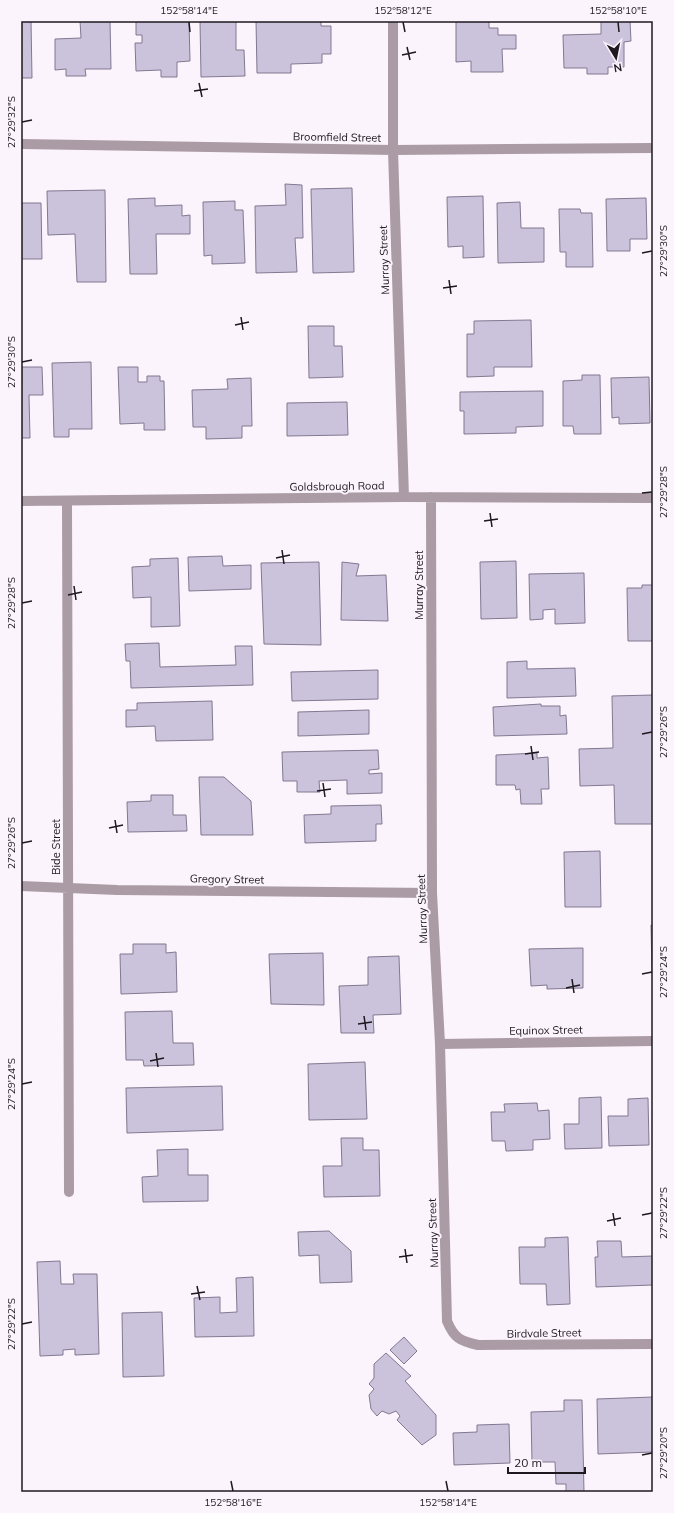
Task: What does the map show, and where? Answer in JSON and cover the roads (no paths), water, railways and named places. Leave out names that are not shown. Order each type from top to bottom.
[{"type":"street","name":"Murray Street","points":[[393,21],[393,150],[404,497]]},
{"type":"street","name":"Broomfield Street","points":[[21,144],[393,150],[653,148]]},
{"type":"street","name":"Goldsbrough Road","points":[[21,501],[404,497],[653,498]]},
{"type":"street","name":"Murray Street","points":[[431,497],[432,893],[440,1044],[447,1321]]},
{"type":"street","name":"Bide Street","points":[[67,501],[70,1192]]},
{"type":"street","name":"Gregory Street","points":[[21,886],[432,893]]},
{"type":"street","name":"Equinox Street","points":[[440,1044],[653,1041]]},
{"type":"street","name":"Birdvale Street","points":[[447,1321],[452,1334],[464,1342],[478,1346],[653,1344]]}]
